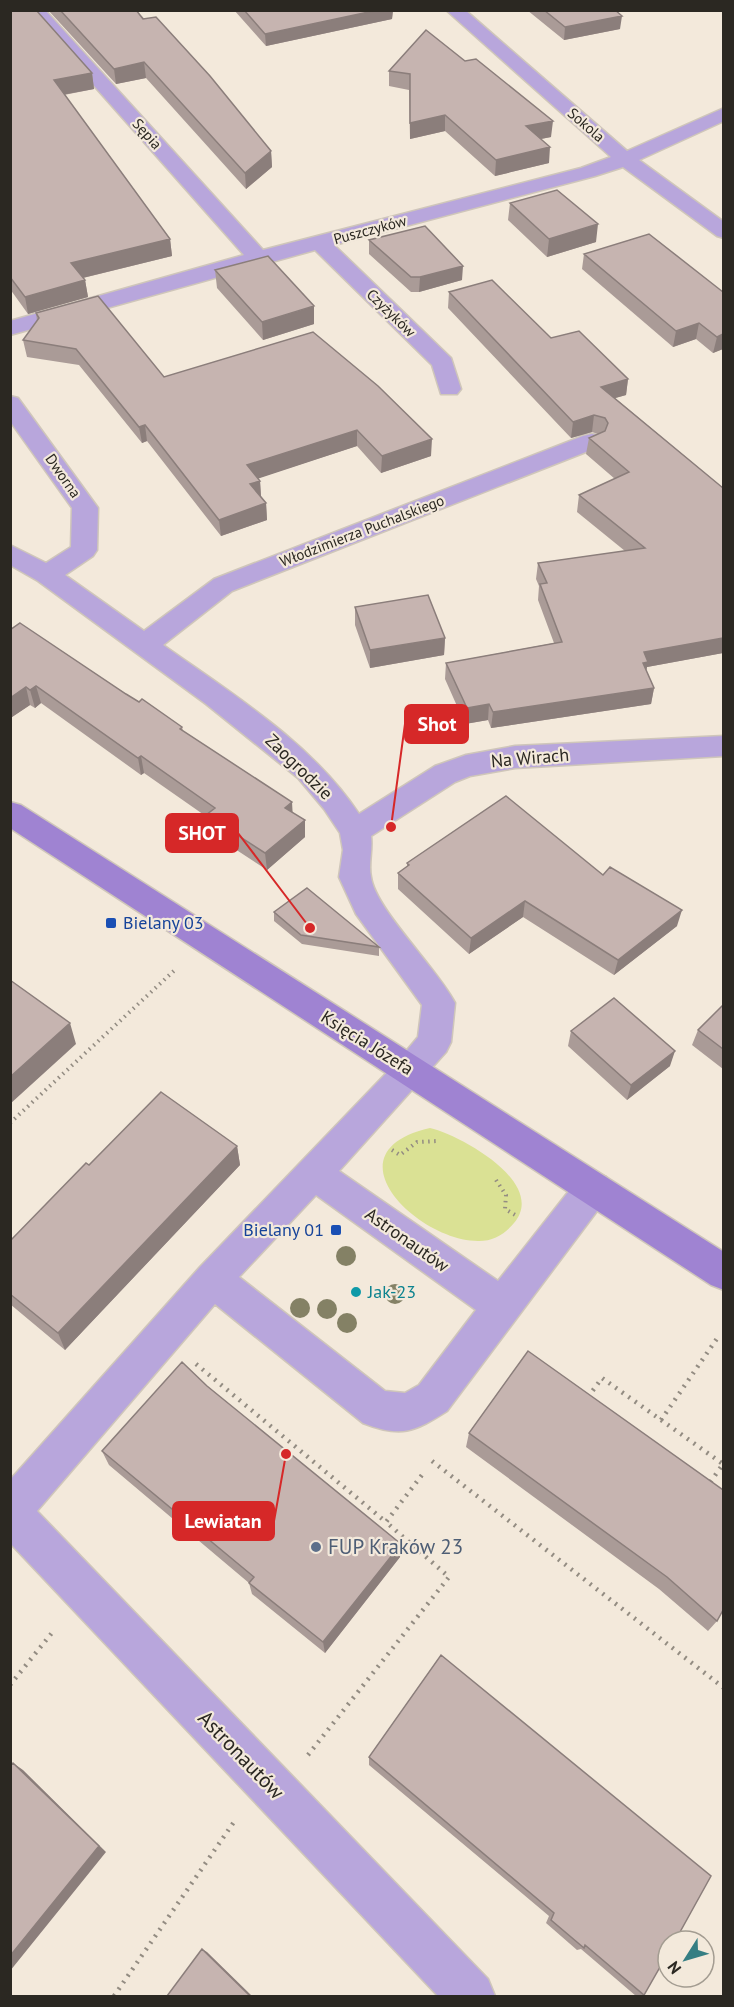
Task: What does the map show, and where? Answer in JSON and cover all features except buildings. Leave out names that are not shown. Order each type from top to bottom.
[{"type":"street","name":"Sępia","points":[[34,10],[258,258]]},
{"type":"street","name":"Sokola","points":[[454,10],[625,159],[723,232]]},
{"type":"street","name":"Puszczyków","points":[[10,328],[258,258],[588,172],[625,159],[723,114]]},
{"type":"street","name":"Czyżyków","points":[[320,243],[443,363],[449,389]]},
{"type":"street","name":"Dworna","points":[[10,403],[85,508],[84,550],[46,575]]},
{"type":"street","name":"Włodzimierza Puchalskiego","points":[[144,645],[223,585],[592,441]]},
{"type":"street","name":"Zaogrodzie","points":[[10,553],[46,575],[259,729],[308,770],[335,801],[354,831],[358,850],[355,877],[367,905],[439,1004],[434,1042],[410,1071]]},
{"type":"street","name":"Na Wirach","points":[[354,831],[431,782],[477,763],[515,757],[723,746]]},
{"type":"street","name":"Księcia Józefa","points":[[10,813],[723,1273]]},
{"type":"street","name":"Astronautów","points":[[410,1071],[312,1172],[213,1280],[10,1512],[471,1996]]},
{"type":"street","name":"Astronautów","points":[[312,1172],[502,1306]]},
{"type":"street","points":[[213,1280],[377,1409],[409,1413],[433,1398],[593,1188]]},
{"type":"path","points":[[10,1123],[184,962]]},
{"type":"path","points":[[400,1155],[410,1144],[418,1140],[432,1139],[446,1144]]},
{"type":"path","points":[[491,1175],[501,1184],[506,1196],[505,1209]]},
{"type":"path","points":[[661,1420],[718,1337]]},
{"type":"path","points":[[586,1400],[602,1378],[723,1464],[707,1487]]},
{"type":"path","points":[[114,1996],[270,1786],[449,1577],[213,1379]]},
{"type":"path","points":[[432,1461],[723,1688]]},
{"type":"path","points":[[386,1522],[425,1471]]},
{"type":"path","points":[[10,1685],[85,1591]]},
{"type":"green space","points":[[430,1128],[444,1132],[479,1151],[510,1177],[519,1192],[521,1208],[514,1223],[503,1234],[484,1241],[455,1237],[431,1227],[409,1212],[393,1194],[384,1175],[385,1156],[399,1140]]},
{"type":"place","name":"Shot","points":[[391,827]]},
{"type":"place","name":"Bielany 03","points":[[111,923]]},
{"type":"place","name":"SHOT","points":[[310,928]]},
{"type":"place","name":"Bielany 01","points":[[336,1230]]},
{"type":"place","name":"Jak-23","points":[[356,1292]]},
{"type":"place","name":"Lewiatan","points":[[286,1454]]},
{"type":"place","name":"FUP Kraków 23","points":[[316,1547]]}]
